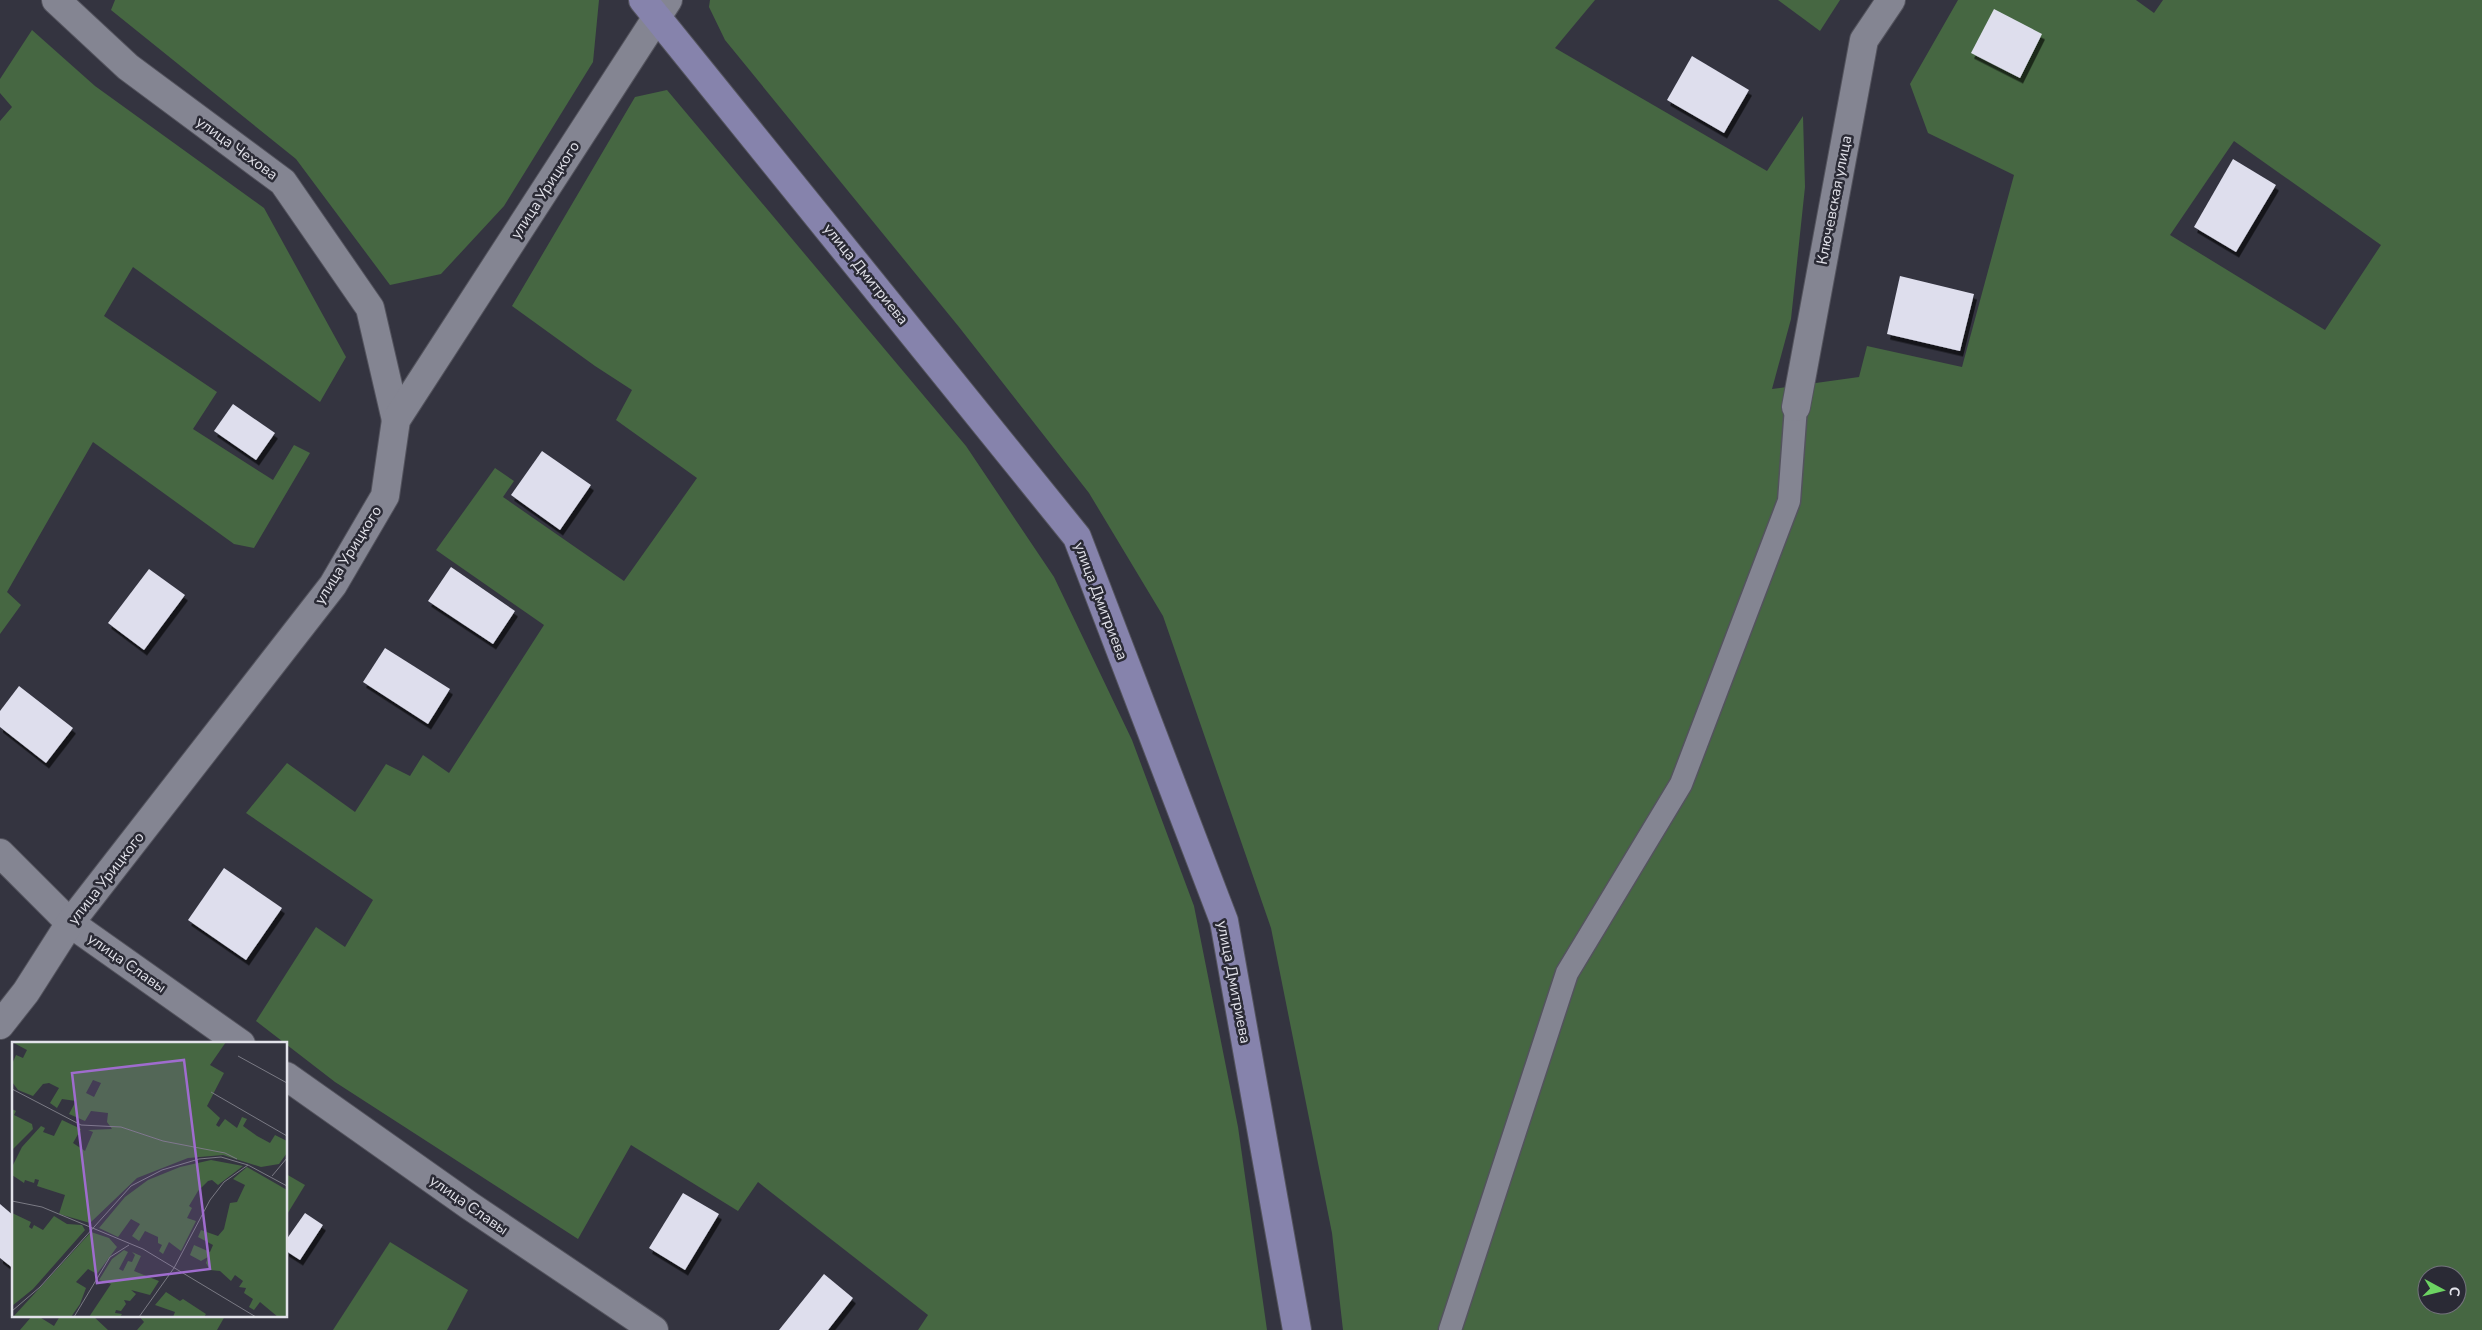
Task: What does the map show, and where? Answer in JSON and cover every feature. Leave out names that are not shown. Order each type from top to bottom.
[{"type":"street","name":"улица Чехова","points":[[56,0],[128,67],[283,182],[370,308],[396,420]]},
{"type":"street","name":"Ключевская улица","points":[[1796,407],[1864,40],[1892,0]]},
{"type":"street","name":"улица Урицкого","points":[[0,1025],[26,992],[70,923],[333,585],[385,496],[396,420],[656,6]]},
{"type":"street","name":"улица Дмитриева","points":[[656,6],[1077,537],[1224,921],[1297,1330]]},
{"type":"street","name":"улица Славы","points":[[0,853],[70,923],[238,1042]]},
{"type":"street","name":"улица Славы","points":[[288,1077],[470,1206],[654,1330]]},
{"type":"lane","points":[[1450,1330],[1568,973],[1681,784],[1789,500],[1796,407]]},
{"type":"green space","points":[[115,0],[599,0],[593,62],[504,206],[441,274],[390,285],[296,159],[111,10]]},
{"type":"green space","points":[[710,0],[1595,0],[1555,48],[1767,171],[1803,116],[1805,187],[1791,319],[1772,389],[1859,377],[1867,346],[1962,367],[2014,175],[1928,133],[1910,84],[1958,0],[2136,0],[2154,13],[2163,0],[2482,0],[2482,1330],[1343,1330],[1332,1233],[1271,928],[1163,616],[1089,493],[959,327],[725,40],[709,7]],"holes":[[[2234,141],[2381,245],[2325,330],[2170,235]]]},
{"type":"green space","points":[[1778,0],[1840,0],[1820,31]]},
{"type":"green space","points":[[32,30],[95,86],[264,208],[346,357],[320,402],[133,267],[104,316],[217,392],[193,429],[273,480],[294,445],[310,453],[254,548],[234,544],[93,442],[7,592],[21,605],[0,634],[0,121],[12,107],[0,93],[0,79]]},
{"type":"green space","points":[[667,90],[966,446],[1054,577],[1132,740],[1194,906],[1238,1127],[1267,1330],[918,1330],[928,1315],[758,1182],[738,1211],[631,1145],[578,1239],[335,1082],[288,1046],[288,1042],[283,1042],[256,1021],[316,927],[345,947],[373,900],[246,813],[287,763],[355,812],[386,764],[410,776],[423,755],[449,773],[544,625],[436,550],[495,468],[514,481],[503,497],[624,581],[697,478],[616,420],[632,390],[595,366],[512,306],[635,97]]},
{"type":"green space","points":[[288,1175],[305,1185],[288,1213]]},
{"type":"green space","points":[[390,1242],[468,1290],[447,1330],[333,1330]]},
{"type":"green space","points":[[30,1318],[41,1318],[54,1326],[59,1318],[95,1318],[108,1330],[20,1330]]},
{"type":"green space","points":[[141,1318],[224,1318],[217,1330],[137,1330],[144,1322]]},
{"type":"building","points":[[1994,9],[2042,34],[2020,78],[1971,53]]},
{"type":"building","points":[[1692,56],[1749,90],[1724,133],[1667,100]]},
{"type":"building","points":[[2233,159],[2276,185],[2236,252],[2194,227]]},
{"type":"building","points":[[1900,276],[1974,294],[1960,351],[1887,334]]},
{"type":"building","points":[[233,404],[275,433],[256,460],[214,431]]},
{"type":"building","points":[[542,451],[591,485],[560,530],[511,495]]},
{"type":"building","points":[[451,567],[515,611],[493,644],[428,601]]},
{"type":"building","points":[[149,569],[185,595],[144,650],[108,623]]},
{"type":"building","points":[[385,648],[450,689],[428,724],[363,682]]},
{"type":"building","points":[[19,686],[73,728],[46,763],[0,727],[0,711]]},
{"type":"building","points":[[224,868],[282,908],[246,960],[188,920]]},
{"type":"building","points":[[683,1193],[719,1214],[685,1270],[649,1248]]},
{"type":"building","points":[[0,1204],[12,1214],[12,1267],[0,1258]]},
{"type":"building","points":[[305,1213],[323,1225],[300,1260],[288,1252],[288,1237]]},
{"type":"building","points":[[824,1274],[853,1298],[828,1330],[779,1330]]}]
